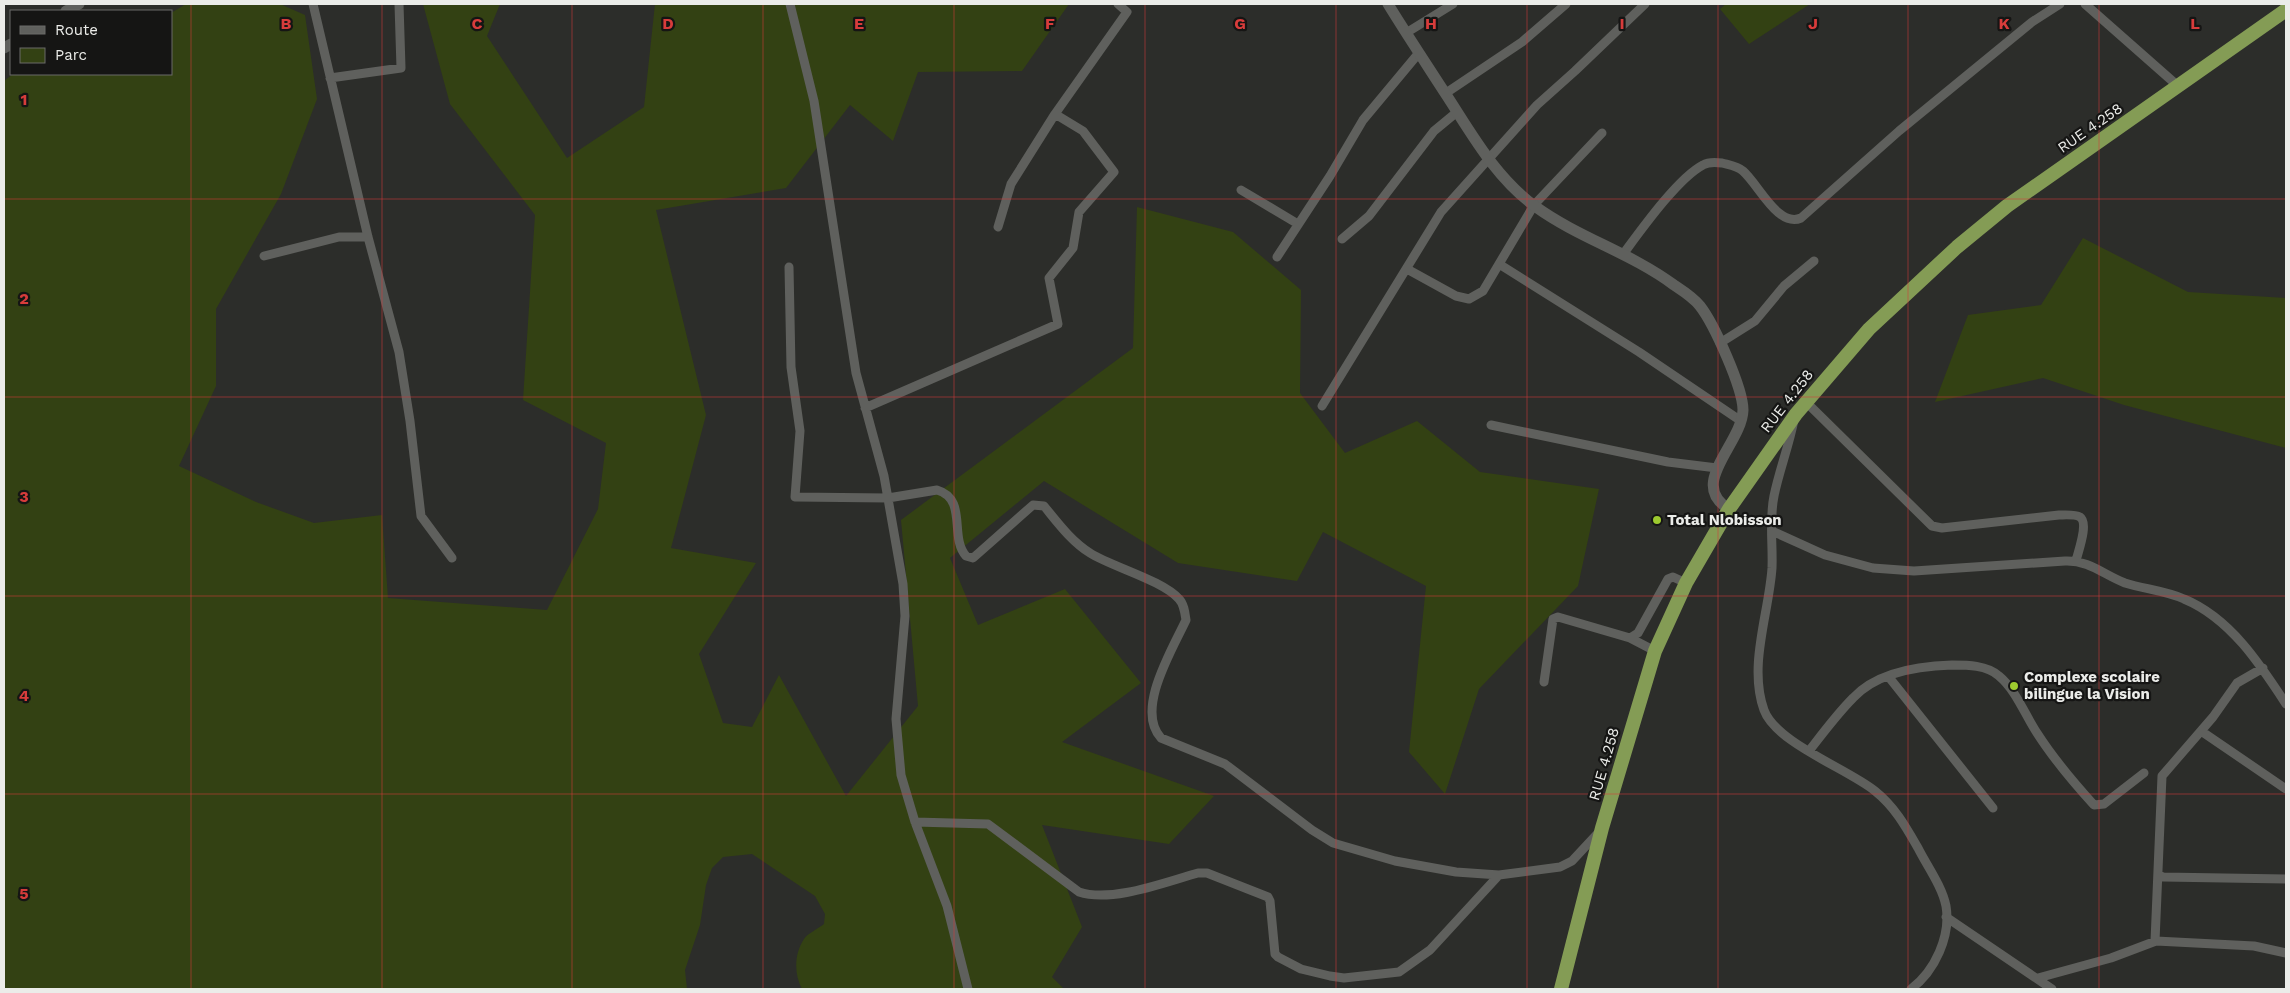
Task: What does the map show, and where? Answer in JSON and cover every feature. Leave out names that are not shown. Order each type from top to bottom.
[{"type":"highway","name":"RUE 4.258","points":[[1560,989],[1602,828],[1655,651],[1686,583],[1729,509],[1796,414],[1869,329],[1957,246],[2007,206],[2286,10]]},
{"type":"street","points":[[313,4],[368,237],[399,352],[410,421],[420,516],[452,558]]},
{"type":"street","points":[[330,78],[401,68],[399,4]]},
{"type":"street","points":[[790,4],[814,101],[855,364],[888,498],[903,584],[905,616],[897,695],[900,762],[915,822],[947,906],[968,989]]},
{"type":"street","points":[[998,227],[1011,184],[1055,114],[1129,8],[1118,4]]},
{"type":"street","points":[[1388,4],[1418,54],[1499,173],[1534,205],[1571,229],[1624,253],[1663,277],[1693,299],[1701,308],[1720,343],[1739,390],[1743,410],[1741,421],[1717,468],[1713,490],[1718,503],[1729,509]]},
{"type":"street","points":[[1406,33],[1453,4]]},
{"type":"street","points":[[1446,93],[1522,42],[1566,4]]},
{"type":"street","points":[[1322,406],[1441,212],[1537,104],[1575,72],[1644,4]]},
{"type":"street","points":[[1624,253],[1656,210],[1693,172],[1710,163],[1731,165],[1742,170],[1780,216],[1791,220],[1801,218],[1899,131],[2032,22],[2060,4]]},
{"type":"street","points":[[2085,4],[2178,86]]},
{"type":"street","points":[[1277,257],[1330,176],[1363,120],[1418,54]]},
{"type":"street","points":[[1342,239],[1369,216],[1434,131],[1457,112]]},
{"type":"street","points":[[866,408],[1058,324],[1049,278],[1073,248],[1079,212],[1114,172],[1083,131],[1055,114]]},
{"type":"street","points":[[1407,269],[1456,296],[1469,299],[1483,291],[1534,205],[1602,133]]},
{"type":"street","points":[[1241,190],[1298,224]]},
{"type":"street","points":[[264,256],[338,237],[368,237]]},
{"type":"street","points":[[1720,343],[1756,322],[1784,286],[1814,261]]},
{"type":"street","points":[[1499,264],[1647,357],[1741,421]]},
{"type":"street","points":[[789,267],[790,367],[800,431],[795,497],[888,498],[936,490],[944,492],[951,497],[955,510],[960,546],[966,556],[973,558],[1033,505],[1044,506],[1066,533],[1089,553],[1158,585],[1179,598],[1185,610],[1186,620],[1160,678],[1151,708],[1154,730],[1160,738],[1225,764],[1312,830],[1333,843],[1395,861],[1456,872],[1499,875],[1560,867],[1572,861],[1602,828]]},
{"type":"street","points":[[1806,402],[1932,526],[1942,528],[2060,515],[2078,516],[2083,520],[2084,528],[2076,561]]},
{"type":"street","points":[[1796,414],[1774,497],[1771,581],[1759,667],[1760,699],[1765,712],[1775,727],[1809,751],[1874,790],[1894,809],[1941,891],[1946,917],[1943,942],[1935,961],[1923,980],[1911,989]]},
{"type":"street","points":[[1491,425],[1668,462],[1717,468]]},
{"type":"street","points":[[1772,531],[1825,555],[1873,568],[1914,571],[2076,561],[2092,566],[2124,583],[2183,598],[2215,615],[2263,668],[2286,704]]},
{"type":"street","points":[[1630,638],[1638,633],[1668,579],[1674,577],[1686,583]]},
{"type":"street","points":[[1544,682],[1553,619],[1558,617],[1630,638],[1655,651]]},
{"type":"street","points":[[1809,751],[1853,697],[1866,686],[1888,676],[1912,669],[1969,665],[1982,668],[1999,676],[2009,687],[2038,735],[2094,805],[2104,804],[2144,773]]},
{"type":"street","points":[[2155,941],[2162,776],[2201,731],[2237,683],[2263,668]]},
{"type":"street","points":[[1888,676],[1993,808]]},
{"type":"street","points":[[2201,731],[2286,789]]},
{"type":"street","points":[[915,822],[988,824],[1078,892],[1088,895],[1111,894],[1198,873],[1207,873],[1268,897],[1275,954],[1278,957],[1301,970],[1344,978],[1399,972],[1430,950],[1499,875]]},
{"type":"street","points":[[2158,874],[2163,876],[2286,879]]},
{"type":"street","points":[[1946,917],[2052,989]]},
{"type":"street","points":[[2038,978],[2111,958],[2155,941],[2254,946],[2286,954]]},
{"type":"green space","points":[[186,4],[280,4],[305,15],[317,99],[281,194],[216,309],[216,386],[179,466],[256,502],[314,523],[382,515],[388,598],[547,610],[598,509],[606,443],[523,400],[535,215],[450,104],[423,4],[500,4],[487,36],[567,158],[644,107],[655,4],[1069,4],[1022,71],[918,72],[893,141],[850,105],[786,188],[656,210],[706,415],[671,548],[756,563],[699,654],[723,723],[752,727],[779,675],[846,796],[918,706],[901,520],[1133,348],[1137,207],[1233,232],[1301,290],[1300,393],[1345,453],[1417,421],[1480,472],[1599,489],[1578,586],[1479,689],[1445,794],[1409,752],[1426,586],[1323,532],[1297,581],[1178,563],[1044,481],[950,558],[978,625],[1065,589],[1141,683],[1062,742],[1214,796],[1169,844],[1042,825],[1082,927],[1052,977],[1064,989],[802,989],[796,971],[798,951],[806,937],[824,924],[825,914],[815,896],[752,854],[723,857],[712,868],[706,885],[700,925],[685,970],[687,989],[4,989],[4,81],[12,75],[172,75],[172,12]]},
{"type":"green space","points":[[1726,4],[1810,4],[1749,44],[1720,9]]},
{"type":"green space","points":[[2083,238],[2188,292],[2286,298],[2286,448],[2124,405],[2043,378],[1935,402],[1968,315],[2041,305]]},
{"type":"place","name":"Total Nlobisson","points":[[1657,520]]},
{"type":"place","name":"Complexe scolaire bilingue la Vision","points":[[2014,686]]}]
